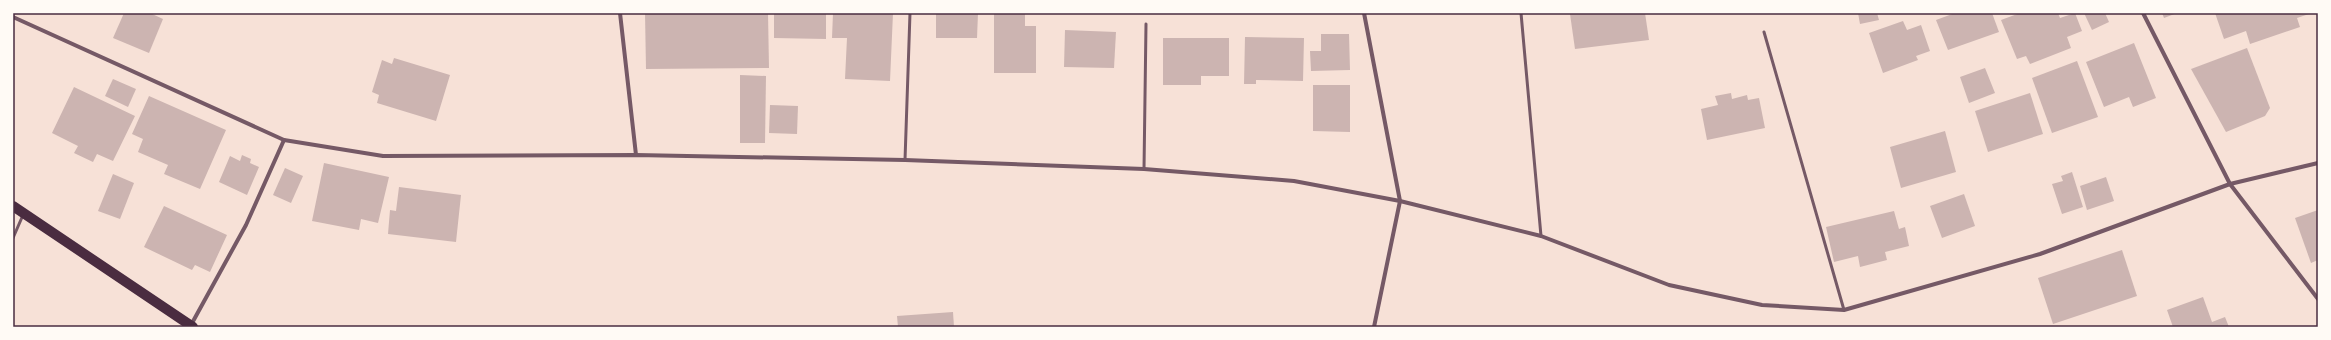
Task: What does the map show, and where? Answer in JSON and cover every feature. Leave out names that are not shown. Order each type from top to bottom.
[{"type":"main road","points":[[13,206],[192,327]]},
{"type":"street","points":[[620,13],[636,155]]},
{"type":"street","points":[[1364,13],[1400,200],[1374,327]]},
{"type":"street","points":[[2143,13],[2230,184],[2318,299]]},
{"type":"street","points":[[13,17],[284,140],[384,156],[636,155],[905,160],[1144,169],[1294,181],[1400,200],[1541,236],[1669,285],[1762,305],[1844,310],[2040,254],[2230,184],[2318,163]]},
{"type":"street","points":[[192,327],[246,225],[284,140]]},
{"type":"lane","points":[[905,160],[910,13]]},
{"type":"lane","points":[[1521,13],[1541,236]]},
{"type":"lane","points":[[1144,169],[1146,24]]},
{"type":"lane","points":[[1764,32],[1844,310]]},
{"type":"lane","points":[[13,238],[24,213]]},
{"type":"building","points":[[124,13],[150,13],[163,19],[149,53],[113,38]]},
{"type":"building","points":[[645,13],[768,13],[769,68],[646,69]]},
{"type":"building","points":[[774,13],[826,13],[826,39],[774,38]]},
{"type":"building","points":[[833,13],[893,13],[890,81],[845,79],[847,38],[832,38]]},
{"type":"building","points":[[936,13],[978,13],[977,38],[936,38]]},
{"type":"building","points":[[994,13],[1025,13],[1025,26],[1036,26],[1036,73],[994,73]]},
{"type":"building","points":[[1645,13],[1649,40],[1575,49],[1570,14]]},
{"type":"building","points":[[1858,13],[1877,13],[1879,20],[1860,24]]},
{"type":"building","points":[[1955,13],[1992,13],[1999,32],[1948,50],[1936,20]]},
{"type":"building","points":[[2020,13],[2058,13],[2060,18],[2075,13],[2082,31],[2067,37],[2071,48],[2030,64],[2026,56],[2017,59],[2001,20]]},
{"type":"building","points":[[2084,13],[2105,13],[2109,22],[2092,30]]},
{"type":"building","points":[[2162,13],[2177,13],[2164,18]]},
{"type":"building","points":[[2215,13],[2312,13],[2297,18],[2300,27],[2250,44],[2246,31],[2224,39]]},
{"type":"building","points":[[1903,21],[1907,30],[1921,25],[1930,51],[1916,56],[1918,60],[1883,73],[1869,33]]},
{"type":"building","points":[[1065,30],[1116,32],[1114,68],[1064,67]]},
{"type":"building","points":[[1321,34],[1349,34],[1350,70],[1311,71],[1310,51],[1321,51]]},
{"type":"building","points":[[1245,37],[1304,38],[1303,81],[1256,80],[1256,84],[1244,84]]},
{"type":"building","points":[[1163,38],[1229,38],[1229,76],[1201,76],[1201,85],[1163,85]]},
{"type":"building","points":[[2134,43],[2156,98],[2133,107],[2129,97],[2104,107],[2086,62]]},
{"type":"building","points":[[2247,48],[2270,108],[2265,116],[2226,132],[2191,69]]},
{"type":"building","points":[[394,58],[450,75],[436,121],[377,103],[379,95],[372,92],[382,60],[392,64]]},
{"type":"building","points":[[2077,61],[2098,117],[2052,133],[2032,78]]},
{"type":"building","points":[[1985,68],[1995,93],[1969,103],[1960,77]]},
{"type":"building","points":[[740,75],[766,76],[765,143],[740,143]]},
{"type":"building","points":[[113,79],[136,89],[128,107],[105,96]]},
{"type":"building","points":[[1313,85],[1350,85],[1350,132],[1313,131]]},
{"type":"building","points":[[74,87],[135,116],[113,161],[97,154],[93,162],[74,153],[78,146],[52,133]]},
{"type":"building","points":[[1731,93],[1732,99],[1747,95],[1748,100],[1759,98],[1765,128],[1707,140],[1701,109],[1718,105],[1715,96]]},
{"type":"building","points":[[2030,93],[2043,134],[1988,152],[1975,111]]},
{"type":"building","points":[[149,96],[226,130],[200,189],[164,174],[168,165],[138,152],[143,139],[132,134]]},
{"type":"building","points":[[770,105],[798,106],[797,134],[769,133]]},
{"type":"building","points":[[1945,131],[1956,172],[1901,188],[1890,147]]},
{"type":"building","points":[[242,155],[251,159],[250,163],[259,167],[247,195],[219,182],[230,156],[240,161]]},
{"type":"building","points":[[324,163],[389,177],[378,223],[361,219],[359,230],[312,221]]},
{"type":"building","points":[[285,168],[303,176],[291,203],[273,195]]},
{"type":"building","points":[[2072,172],[2083,207],[2062,214],[2052,184],[2063,181],[2061,176]]},
{"type":"building","points":[[113,174],[134,183],[120,219],[98,211]]},
{"type":"building","points":[[2106,177],[2114,201],[2087,210],[2080,186]]},
{"type":"building","points":[[399,187],[461,195],[456,242],[388,234],[390,210],[396,211]]},
{"type":"building","points":[[1964,194],[1975,226],[1942,238],[1930,206]]},
{"type":"building","points":[[164,206],[227,235],[210,272],[195,265],[192,270],[144,247]]},
{"type":"building","points":[[2318,210],[2318,260],[2311,263],[2295,218]]},
{"type":"building","points":[[1894,211],[1899,229],[1905,227],[1909,246],[1885,252],[1887,260],[1860,267],[1858,256],[1834,262],[1826,227]]},
{"type":"building","points":[[2122,250],[2137,296],[2053,324],[2038,278]]},
{"type":"building","points":[[2203,297],[2212,322],[2225,317],[2229,327],[2173,327],[2167,310]]},
{"type":"building","points":[[953,312],[954,327],[898,327],[897,316]]}]
